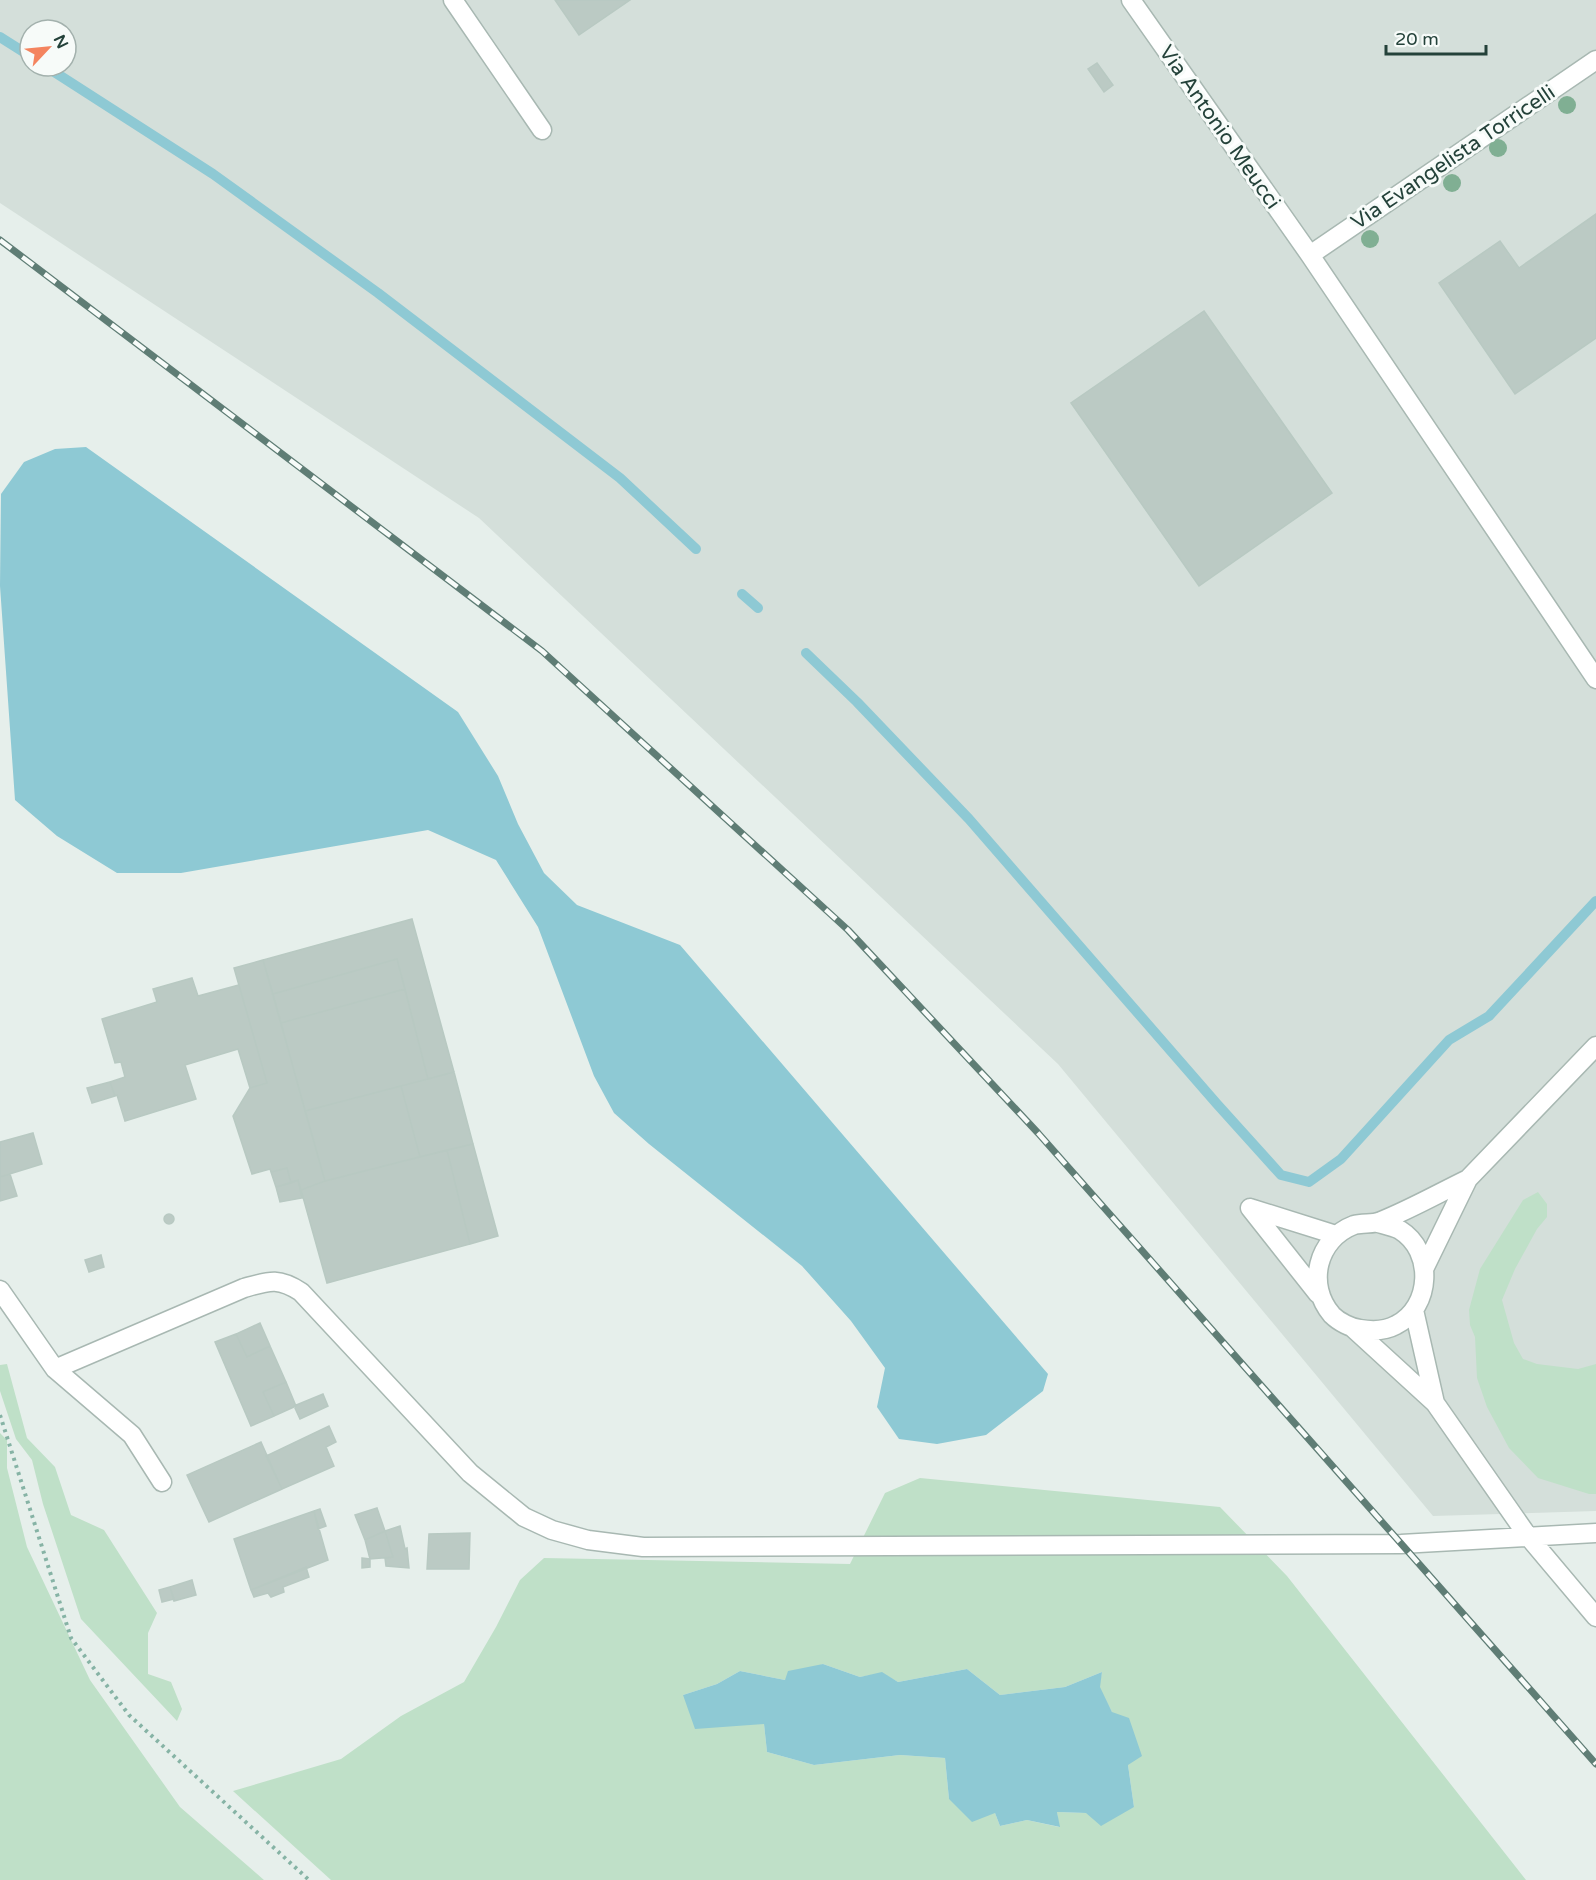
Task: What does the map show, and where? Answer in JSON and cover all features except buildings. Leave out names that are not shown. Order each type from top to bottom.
[{"type":"street","points":[[453,0],[542,130]]},
{"type":"street","name":"Via Antonio Meucci","points":[[1131,0],[1310,255],[1596,679]]},
{"type":"street","name":"Via Evangelista Torricelli","points":[[1310,255],[1596,60]]},
{"type":"street","points":[[1353,1328],[1375,1331],[1396,1325],[1414,1310],[1424,1290],[1425,1267],[1468,1179],[1596,1046]]},
{"type":"street","points":[[1378,1223],[1468,1179]]},
{"type":"street","points":[[1336,1235],[1250,1208],[1321,1297],[1333,1316],[1353,1328],[1435,1403],[1527,1535],[1596,1617]]},
{"type":"street","points":[[1321,1297],[1317,1275],[1322,1253],[1336,1235],[1356,1224],[1378,1223],[1400,1230],[1416,1246],[1425,1267]]},
{"type":"street","points":[[55,1369],[244,1288],[270,1281],[286,1282],[301,1292],[470,1473],[524,1517],[552,1530],[588,1540],[643,1547],[1401,1544],[1527,1535],[1596,1533]]},
{"type":"street","points":[[0,1290],[55,1369],[132,1435],[162,1482]]},
{"type":"street","points":[[1414,1310],[1435,1403]]},
{"type":"path","points":[[0,1415],[71,1638],[129,1715],[309,1880]]},
{"type":"shaded area","points":[[0,0],[1596,0],[1596,1511],[1433,1516],[1058,1064],[479,518],[0,203]]},
{"type":"green space","points":[[1538,1192],[1547,1204],[1547,1217],[1537,1229],[1515,1269],[1502,1300],[1514,1343],[1523,1359],[1537,1364],[1578,1369],[1596,1364],[1596,1494],[1589,1494],[1538,1478],[1509,1448],[1487,1407],[1477,1378],[1475,1337],[1470,1325],[1469,1310],[1480,1269],[1523,1200]]},
{"type":"green space","points":[[7,1364],[27,1438],[55,1467],[71,1515],[104,1530],[157,1613],[148,1633],[148,1674],[171,1682],[182,1709],[177,1721],[81,1619],[43,1504],[32,1460],[16,1439],[0,1391],[0,1365]]},
{"type":"green space","points":[[0,1433],[7,1440],[7,1468],[27,1547],[90,1680],[180,1807],[264,1880],[0,1880]]},
{"type":"green space","points":[[920,1478],[1220,1507],[1287,1576],[1526,1880],[331,1880],[233,1791],[341,1759],[401,1716],[464,1682],[520,1580],[544,1558],[850,1564],[885,1493]],"holes":[[[823,1664],[860,1677],[882,1673],[898,1682],[967,1669],[1000,1695],[1065,1687],[1102,1672],[1099,1687],[1112,1712],[1128,1765],[1134,1807],[1086,1813],[1057,1812],[1059,1827],[1027,1820],[1000,1826],[995,1813],[949,1799],[945,1758],[900,1755],[814,1765],[767,1752],[764,1724],[683,1695],[717,1684],[740,1671],[785,1680]]]},
{"type":"water","points":[[86,447],[458,712],[498,776],[518,824],[544,873],[577,905],[680,945],[1048,1374],[1043,1391],[986,1435],[937,1444],[899,1439],[877,1407],[885,1368],[851,1321],[802,1266],[649,1144],[614,1113],[594,1076],[538,927],[496,860],[428,830],[181,873],[117,873],[57,836],[15,800],[0,586],[1,494],[24,462],[55,449]]},
{"type":"water","points":[[823,1664],[860,1677],[882,1672],[898,1682],[967,1669],[1000,1695],[1065,1687],[1102,1672],[1100,1687],[1112,1712],[1129,1718],[1142,1756],[1128,1765],[1134,1807],[1101,1826],[1086,1813],[1057,1812],[1060,1827],[1027,1820],[1000,1826],[995,1813],[972,1822],[949,1799],[945,1758],[900,1755],[814,1765],[767,1752],[764,1724],[695,1729],[683,1695],[717,1684],[740,1671],[785,1680],[788,1671]]},
{"type":"waterway","points":[[0,37],[18,48]]},
{"type":"waterway","points":[[64,78],[213,174],[378,293],[620,478],[696,549]]},
{"type":"waterway","points":[[742,594],[758,608]]},
{"type":"waterway","points":[[806,653],[857,702],[969,819],[1281,1175],[1309,1182],[1341,1159],[1449,1040],[1489,1016],[1596,901]]},
{"type":"railway","points":[[0,240],[542,651],[848,930],[1038,1133],[1596,1764]]}]
